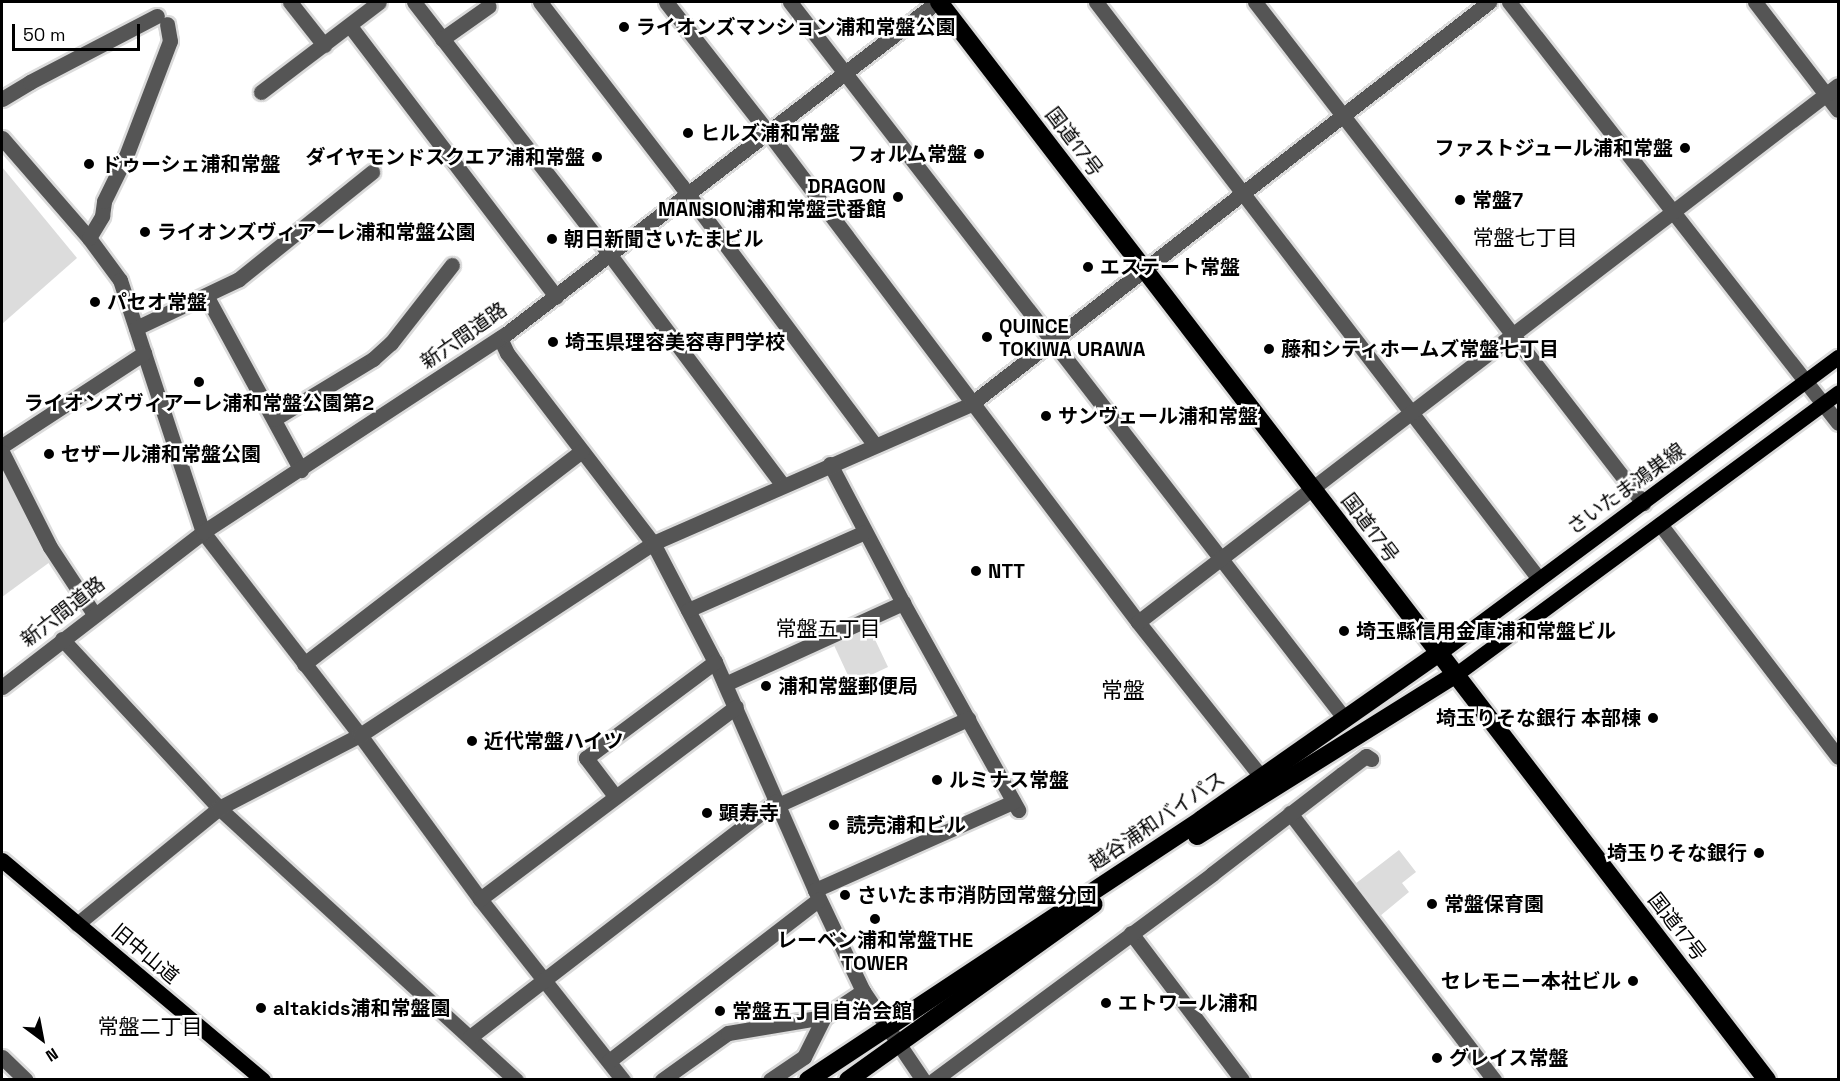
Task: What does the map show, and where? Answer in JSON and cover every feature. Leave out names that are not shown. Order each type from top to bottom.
[{"type":"highway","name":"国道17号","points":[[938,2],[1767,1080]]},
{"type":"highway","name":"越谷浦和バイパス","points":[[808,1080],[1262,778],[1438,654]]},
{"type":"highway","name":"越谷浦和バイパス","points":[[854,1075],[1162,858],[1455,675]]},
{"type":"main road","name":"さいたま鴻巣線","points":[[1438,654],[1839,357]]},
{"type":"main road","points":[[1455,675],[1839,393]]},
{"type":"main road","name":"旧中山道","points":[[2,860],[263,1080]]},
{"type":"street","points":[[290,2],[324,45]]},
{"type":"street","points":[[261,92],[379,2]]},
{"type":"street","points":[[414,2],[610,255],[782,484]]},
{"type":"street","points":[[540,2],[688,194],[875,445]]},
{"type":"street","points":[[666,2],[768,132],[971,404],[1138,622],[1262,778]]},
{"type":"street","points":[[790,2],[1345,719]]},
{"type":"street","name":"新六間道路","points":[[2,687],[203,532],[500,338],[938,2]]},
{"type":"street","points":[[1096,2],[1539,579]]},
{"type":"street","points":[[1255,2],[1643,503]]},
{"type":"street","points":[[77,924],[219,808],[360,735],[652,543],[782,484],[971,404],[1050,340],[1490,2]]},
{"type":"street","points":[[1509,2],[1839,423]]},
{"type":"street","points":[[1755,2],[1832,89],[1839,110]]},
{"type":"street","points":[[442,39],[489,6]]},
{"type":"street","points":[[2,99],[162,20],[170,41],[126,156],[104,201],[102,216],[89,238]]},
{"type":"street","points":[[350,26],[556,296]]},
{"type":"street","points":[[1138,622],[1832,89]]},
{"type":"street","points":[[2,138],[89,238],[120,280],[203,532],[360,735],[544,983],[623,1080]]},
{"type":"street","points":[[136,328],[207,297],[239,279],[372,172]]},
{"type":"street","points":[[274,419],[373,359],[391,343],[452,265]]},
{"type":"street","points":[[207,297],[301,470]]},
{"type":"street","points":[[500,338],[507,353],[652,543],[715,662],[817,894],[863,992],[923,1080]]},
{"type":"street","points":[[2,446],[144,353]]},
{"type":"street","points":[[304,664],[582,451]]},
{"type":"street","points":[[2,452],[50,547],[94,614]]},
{"type":"street","points":[[609,1061],[817,894],[1016,806],[903,603],[830,464]]},
{"type":"street","points":[[1660,524],[1839,757]]},
{"type":"street","points":[[688,610],[865,532]]},
{"type":"street","points":[[725,684],[903,603]]},
{"type":"street","points":[[62,639],[219,808],[516,1080]]},
{"type":"street","points":[[615,796],[586,758],[715,662]]},
{"type":"street","points":[[480,899],[736,707]]},
{"type":"street","points":[[471,1037],[777,803],[968,718]]},
{"type":"street","points":[[934,1080],[1366,756],[1371,759]]},
{"type":"street","points":[[1290,813],[1494,1080]]},
{"type":"street","points":[[1131,933],[1242,1080]]},
{"type":"street","points":[[662,1080],[728,1033],[824,1017],[863,992]]},
{"type":"street","points":[[770,1080],[804,1057],[824,1017]]},
{"type":"street","points":[[2,1058],[26,1080]]},
{"type":"shaded area","points":[[2,167],[77,258],[2,324]]},
{"type":"shaded area","points":[[2,467],[50,562],[2,597]]},
{"type":"shaded area","points":[[869,627],[888,667],[852,684],[833,643]]},
{"type":"shaded area","points":[[1399,850],[1416,872],[1402,883],[1409,892],[1380,916],[1355,884]]},
{"type":"place","name":"ライオンズマンション浦和常盤公園","points":[[624,27]]},
{"type":"place","name":"ヒルズ浦和常盤","points":[[688,133]]},
{"type":"place","name":"ファストジュール浦和常盤","points":[[1685,148]]},
{"type":"place","name":"フォルム常盤","points":[[979,154]]},
{"type":"place","name":"ダイヤモンドスクエア浦和常盤","points":[[597,157]]},
{"type":"place","name":"ドゥーシェ浦和常盤","points":[[89,164]]},
{"type":"place","name":"DRAGON MANSION浦和常盤弐番館","points":[[898,197]]},
{"type":"place","name":"常盤7","points":[[1460,200]]},
{"type":"place","name":"ライオンズヴィアーレ浦和常盤公園","points":[[145,232]]},
{"type":"place","name":"朝日新聞さいたまビル","points":[[552,239]]},
{"type":"place","name":"エステート常盤","points":[[1088,267]]},
{"type":"place","name":"パセオ常盤","points":[[95,302]]},
{"type":"place","name":"QUINCE TOKIWA URAWA","points":[[987,337]]},
{"type":"place","name":"埼玉県理容美容専門学校","points":[[553,342]]},
{"type":"place","name":"藤和シティホームズ常盤七丁目","points":[[1269,349]]},
{"type":"place","name":"ライオンズヴィアーレ浦和常盤公園第2","points":[[199,382]]},
{"type":"place","name":"サンヴェール浦和常盤","points":[[1046,416]]},
{"type":"place","name":"セザール浦和常盤公園","points":[[49,454]]},
{"type":"place","name":"NTT","points":[[976,571]]},
{"type":"place","name":"埼玉縣信用金庫浦和常盤ビル","points":[[1344,631]]},
{"type":"place","name":"浦和常盤郵便局","points":[[766,686]]},
{"type":"place","name":"埼玉りそな銀行 本部棟","points":[[1653,718]]},
{"type":"place","name":"近代常盤ハイツ","points":[[472,741]]},
{"type":"place","name":"ルミナス常盤","points":[[937,780]]},
{"type":"place","name":"顕寿寺","points":[[707,813]]},
{"type":"place","name":"読売浦和ビル","points":[[834,825]]},
{"type":"place","name":"埼玉りそな銀行","points":[[1759,853]]},
{"type":"place","name":"さいたま市消防団常盤分団","points":[[845,895]]},
{"type":"place","name":"常盤保育園","points":[[1432,904]]},
{"type":"place","name":"レーベン浦和常盤THE TOWER","points":[[875,919]]},
{"type":"place","name":"セレモニー本社ビル","points":[[1633,981]]},
{"type":"place","name":"エトワール浦和","points":[[1106,1003]]},
{"type":"place","name":"altakids浦和常盤園","points":[[261,1008]]},
{"type":"place","name":"常盤五丁目自治会館","points":[[720,1011]]},
{"type":"place","name":"グレイス常盤","points":[[1437,1058]]},
{"type":"district","name":"常盤七丁目","points":[[1525,238]]},
{"type":"district","name":"常盤五丁目","points":[[828,629]]},
{"type":"district","name":"常盤","points":[[1123,691]]},
{"type":"district","name":"常盤二丁目","points":[[150,1027]]}]
